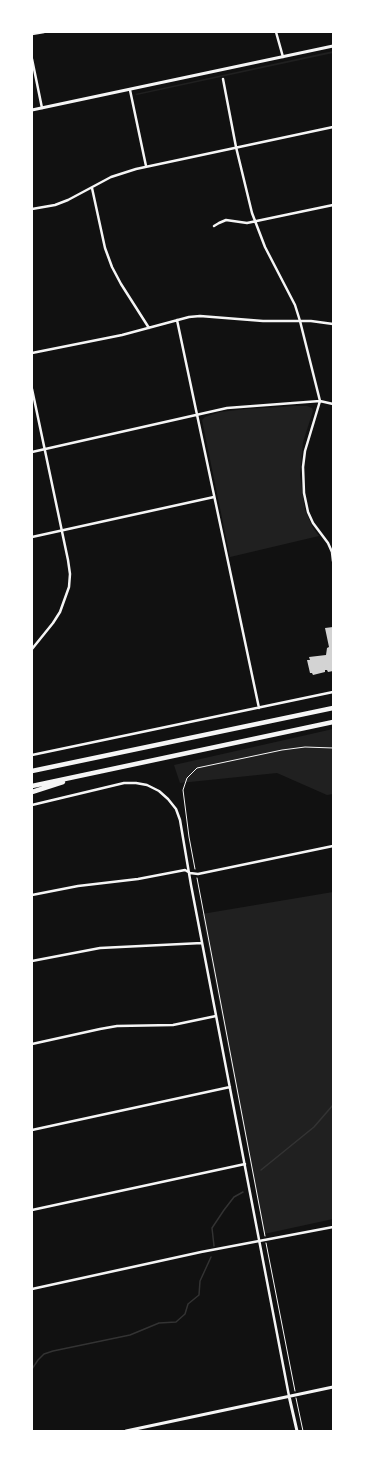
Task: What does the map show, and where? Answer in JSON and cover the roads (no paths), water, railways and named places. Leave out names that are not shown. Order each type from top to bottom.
[{"type":"highway","points":[[32,771],[333,708]]},
{"type":"highway","points":[[32,786],[333,722]]},
{"type":"highway","points":[[32,792],[80,776]]},
{"type":"street","points":[[32,34],[44,32]]},
{"type":"street","points":[[276,32],[283,57]]},
{"type":"street","points":[[32,110],[333,46]]},
{"type":"street","points":[[32,59],[42,108]]},
{"type":"street","points":[[223,79],[236,147],[254,222],[265,247],[295,305],[320,401],[305,451],[303,467],[304,493],[308,512],[313,523],[328,543],[332,552],[333,561]]},
{"type":"street","points":[[130,90],[146,166]]},
{"type":"street","points":[[32,209],[55,205],[68,200],[122,172],[333,127]]},
{"type":"street","points":[[92,188],[105,248],[112,267],[149,328]]},
{"type":"street","points":[[214,226],[226,220],[247,223],[333,205]]},
{"type":"street","points":[[32,354],[122,335],[177,320],[200,316],[256,321],[300,321],[333,324]]},
{"type":"street","points":[[177,320],[259,708]]},
{"type":"street","points":[[32,389],[70,574],[69,587],[60,612],[32,649]]},
{"type":"street","points":[[32,452],[241,406],[320,401],[333,404]]},
{"type":"street","points":[[32,537],[62,532],[214,497]]},
{"type":"street","points":[[332,552],[333,547]]},
{"type":"street","points":[[32,755],[333,692]]},
{"type":"street","points":[[32,805],[124,783],[136,783],[147,785],[159,791],[168,799],[176,810],[180,820],[244,1164],[297,1431]]},
{"type":"street","points":[[32,895],[78,886],[138,879],[185,870],[190,874],[196,874],[333,846]]},
{"type":"street","points":[[32,961],[100,948],[202,943]]},
{"type":"street","points":[[32,1044],[117,1026],[173,1025],[216,1016]]},
{"type":"street","points":[[32,1130],[230,1087]]},
{"type":"street","points":[[32,1210],[244,1164]]},
{"type":"street","points":[[32,1289],[201,1252],[333,1227]]},
{"type":"street","points":[[126,1431],[333,1387]]},
{"type":"waterway","points":[[261,1170],[314,1127],[333,1105]]},
{"type":"waterway","points":[[214,1246],[212,1228],[234,1197],[243,1192]]},
{"type":"waterway","points":[[32,1369],[44,1354],[53,1351],[130,1335],[159,1323],[176,1322],[185,1314],[188,1304],[199,1295],[200,1281],[211,1257]]}]
